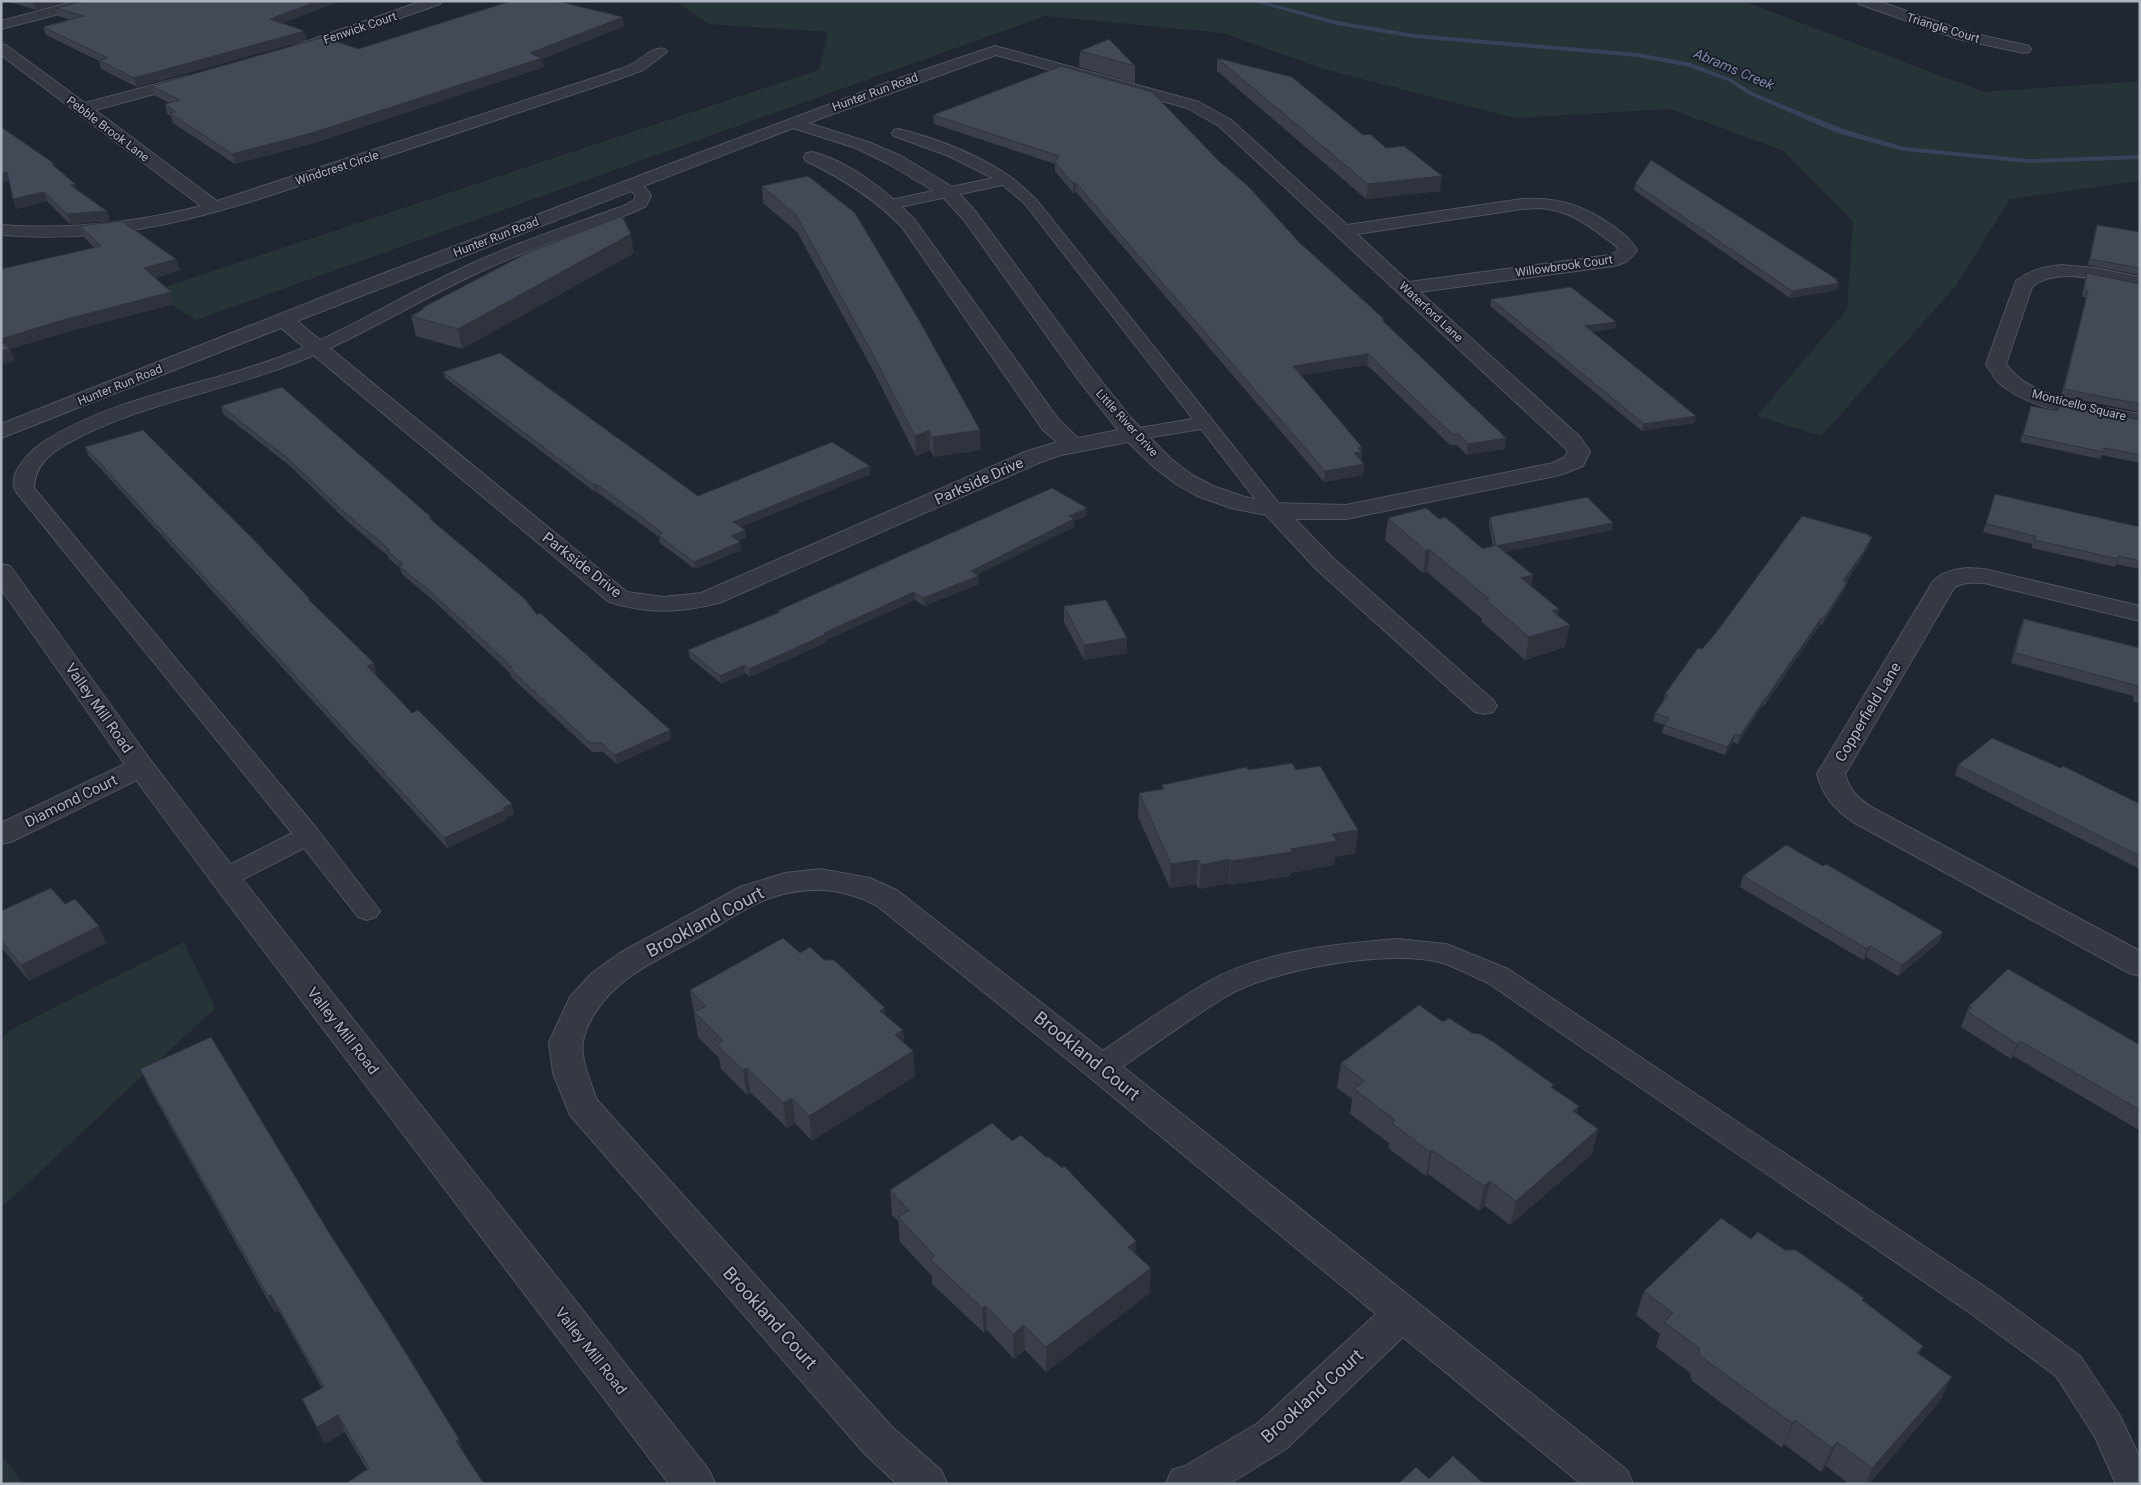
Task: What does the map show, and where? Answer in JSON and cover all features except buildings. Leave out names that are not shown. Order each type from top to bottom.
[{"type":"street","points":[[1,25],[93,1]]},
{"type":"street","name":"Fenwick Court","points":[[281,54],[365,27],[435,1]]},
{"type":"street","name":"Triangle Court","points":[[1864,1],[1963,36],[2024,49]]},
{"type":"street","name":"Pebble Brook Lane","points":[[1,48],[215,208]]},
{"type":"street","name":"Hunter Run Road","points":[[1,432],[630,185],[914,78],[995,50]]},
{"type":"street","name":"Waterford Lane","points":[[995,50],[1170,98],[1209,113],[1225,123],[1571,441],[1578,451],[1575,461],[1560,468],[1346,512],[1310,513],[1274,510]]},
{"type":"street","name":"Windcrest Circle","points":[[1,230],[60,234],[96,231],[159,222],[215,208],[614,76],[638,67],[660,52]]},
{"type":"street","points":[[82,109],[197,78]]},
{"type":"street","name":"Little River Drive","points":[[793,123],[862,145],[895,160],[948,192],[970,216],[1108,406],[1134,434],[1180,477],[1204,491],[1240,504],[1274,510]]},
{"type":"street","points":[[812,157],[869,186],[891,204],[908,223],[1050,425],[1073,445]]},
{"type":"street","name":"Willowbrook Court","points":[[1342,230],[1522,204],[1549,203],[1583,212],[1625,244],[1628,250],[1624,256],[1614,260],[1405,288]]},
{"type":"street","name":"Monticello Square","points":[[2140,283],[2096,275],[2060,272],[2037,274],[2028,279],[2023,286],[1996,364],[1999,373],[2008,382],[2026,392],[2046,399],[2140,420]]},
{"type":"street","name":"Parkside Drive","points":[[284,320],[618,597],[638,604],[664,606],[690,604],[710,598],[1033,457],[1073,445],[1134,434]]},
{"type":"street","points":[[1274,510],[1324,564],[1484,706]]},
{"type":"street","name":"Valley Mill Road","points":[[1,571],[141,767],[225,878],[694,1484]]},
{"type":"street","name":"Copperfield Lane","points":[[2140,614],[1984,576],[1965,575],[1950,579],[1944,583],[1831,774],[1835,790],[1850,806],[1863,815],[2140,965]]},
{"type":"street","name":"Diamond Court","points":[[1,834],[141,767]]},
{"type":"street","name":"Brookland Court","points":[[926,1484],[878,1440],[582,1106],[570,1073],[566,1042],[581,1005],[603,981],[630,961],[750,894],[785,883],[820,879],[859,884],[888,898],[1100,1067],[1612,1484]]},
{"type":"street","name":"Brookland Court","points":[[1187,1484],[1198,1480],[1272,1436],[1403,1313]]},
{"type":"lane","points":[[899,133],[960,155],[1006,180],[1030,201],[1274,510]]},
{"type":"lane","points":[[891,204],[1006,180]]},
{"type":"lane","points":[[367,911],[308,835],[24,489],[23,476],[31,461],[46,448],[106,418],[286,361],[318,348],[464,274],[641,203],[644,195],[639,189],[630,185]]},
{"type":"lane","points":[[1134,434],[1205,423]]},
{"type":"lane","points":[[225,878],[308,835]]},
{"type":"lane","points":[[1100,1067],[1220,988],[1265,969],[1339,953],[1397,948],[1446,954],[1498,976],[1985,1305],[2068,1366],[2108,1427],[2134,1484]]},
{"type":"shaded area","points":[[675,1],[1743,1],[1984,92],[2140,81],[2140,181],[2010,199],[1955,287],[1821,436],[1757,416],[1847,309],[1853,222],[1784,151],[1670,109],[1514,118],[1324,69],[1223,33],[1045,16],[196,320],[150,292],[819,70],[828,32],[708,24]]},
{"type":"shaded area","points":[[184,942],[215,1008],[1,1208],[1,1040],[10,1030]]},
{"type":"shaded area","points":[[1,1454],[23,1484],[1,1484]]},
{"type":"waterway","name":"Abrams Creek","points":[[1254,1],[1337,23],[1414,36],[1638,55],[1691,65],[1730,80],[1752,94],[1840,131],[1904,149],[2029,161],[2140,157]]}]
